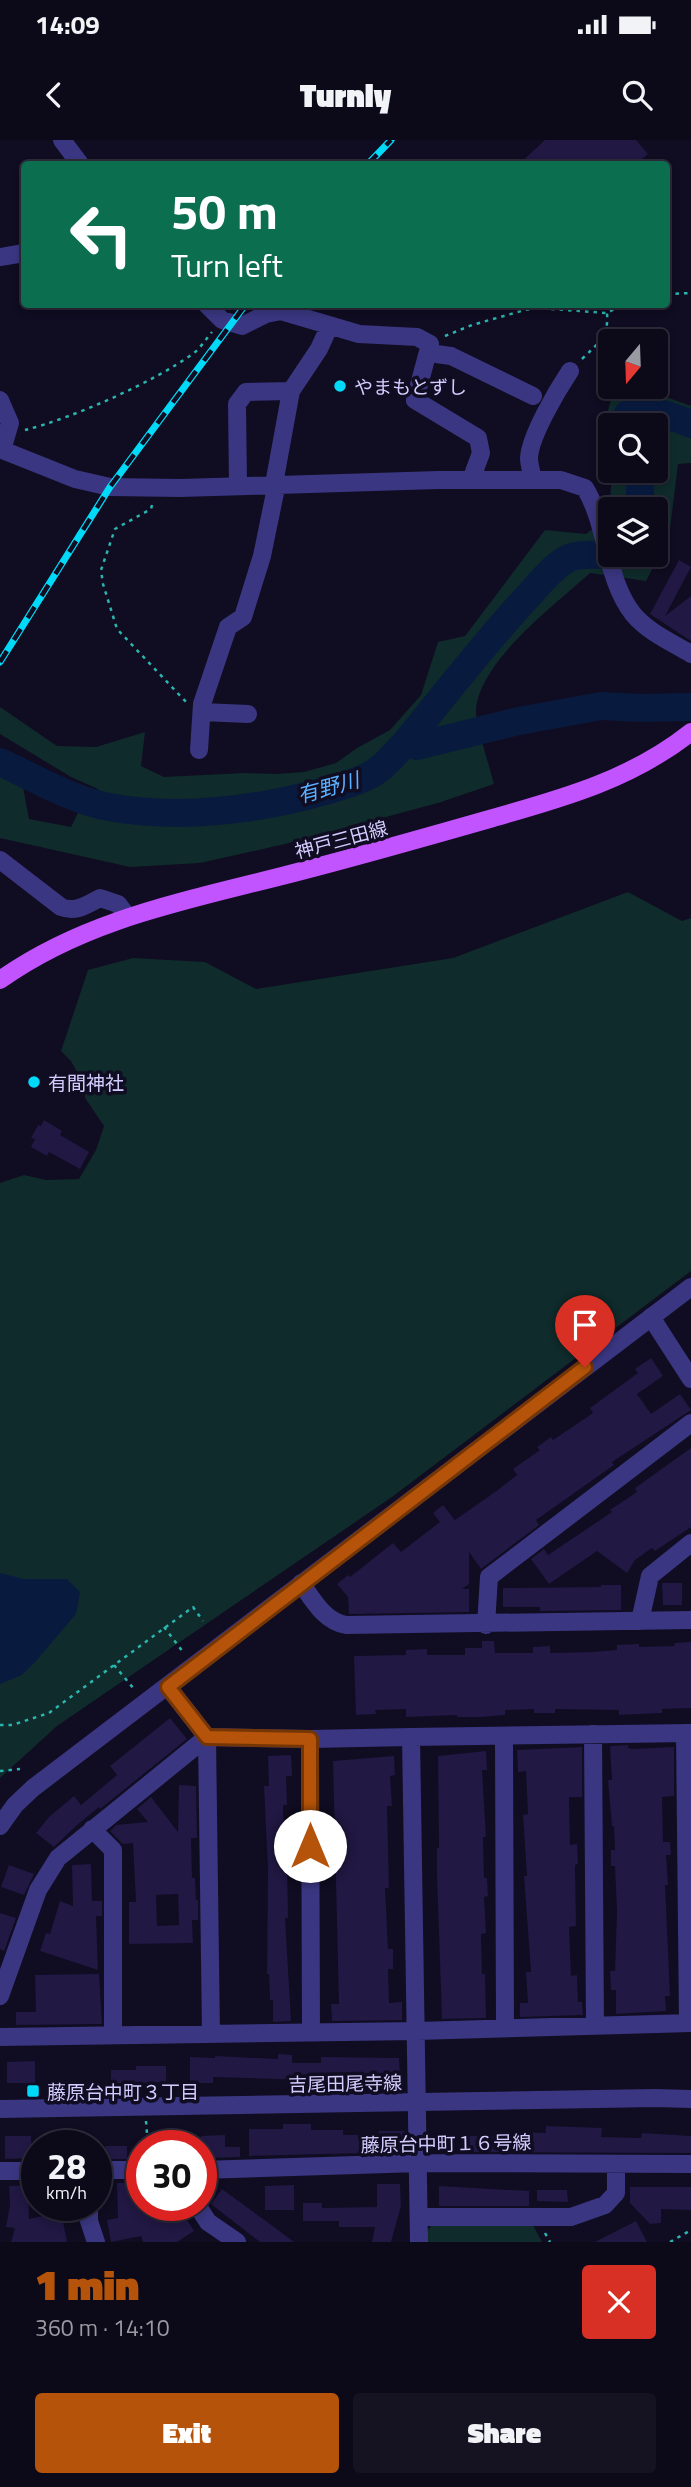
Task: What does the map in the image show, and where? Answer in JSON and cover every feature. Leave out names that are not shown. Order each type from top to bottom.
[{"type":"main road","name":"神戸三田線","points":[[0,980],[48,949],[127,916],[363,855],[563,798],[626,774],[672,747],[691,732]]},
{"type":"street","points":[[62,140],[78,161]]},
{"type":"street","points":[[0,257],[21,254]]},
{"type":"street","points":[[210,308],[222,320],[242,327],[266,314],[281,311],[371,335],[417,337],[429,349],[451,356],[533,396]]},
{"type":"street","points":[[199,750],[202,704],[228,627],[243,617],[262,556],[291,391],[319,349],[328,308]]},
{"type":"street","points":[[429,349],[415,400],[478,438],[481,453],[471,480]]},
{"type":"street","points":[[533,480],[529,460],[533,440],[559,387],[570,371]]},
{"type":"street","points":[[239,485],[237,404],[246,392],[291,391]]},
{"type":"street","points":[[0,400],[10,423],[1,449],[75,479],[110,487],[561,480],[585,488],[595,505],[621,594],[634,615],[655,634],[691,654]]},
{"type":"street","points":[[202,712],[247,714]]},
{"type":"street","points":[[0,860],[70,911],[100,898],[118,904],[127,916]]},
{"type":"street","points":[[0,1826],[15,1805],[33,1788],[691,1287]]},
{"type":"street","points":[[651,1317],[691,1379]]},
{"type":"street","points":[[486,1625],[489,1577],[691,1423]]},
{"type":"street","points":[[640,1621],[650,1576],[691,1543]]},
{"type":"street","points":[[301,1583],[323,1614],[338,1624],[486,1625],[691,1620]]},
{"type":"street","points":[[168,1687],[207,1737],[211,2034]]},
{"type":"street","points":[[0,1996],[38,1890],[58,1858],[207,1737],[310,1739],[688,1733],[689,2023],[417,2031],[0,2037]]},
{"type":"street","points":[[593,1734],[596,2025]]},
{"type":"street","points":[[504,1736],[505,2028]]},
{"type":"street","points":[[411,1737],[419,2242]]},
{"type":"street","points":[[310,1739],[311,2032]]},
{"type":"street","points":[[92,1829],[113,1850],[113,2035]]},
{"type":"street","name":"吉尾田尾寺線","points":[[0,2109],[691,2099]]},
{"type":"street","name":"藤原台中町１６号線","points":[[217,2169],[419,2163],[691,2164]]},
{"type":"street","points":[[419,2217],[571,2217],[605,2205],[616,2193],[616,2164]]},
{"type":"street","points":[[0,2171],[21,2171]]},
{"type":"street","points":[[89,2221],[96,2242]]},
{"type":"street","points":[[207,2221],[237,2242]]},
{"type":"path","points":[[670,295],[691,293]]},
{"type":"path","points":[[429,349],[471,325],[525,310],[607,313],[616,308]]},
{"type":"path","points":[[570,371],[603,338],[608,326],[607,313]]},
{"type":"path","points":[[8,430],[20,431],[37,427],[142,384],[197,351],[222,320]]},
{"type":"path","points":[[156,488],[151,509],[114,529],[101,570],[103,584],[117,629],[196,713],[202,712]]},
{"type":"path","points":[[0,1725],[12,1725],[48,1713],[193,1607],[203,1621]]},
{"type":"path","points":[[164,1627],[186,1654]]},
{"type":"path","points":[[114,1665],[137,1693]]},
{"type":"path","points":[[0,1771],[20,1769]]},
{"type":"path","points":[[146,2106],[147,2130]]},
{"type":"path","points":[[670,2242],[691,2230]]},
{"type":"path","points":[[686,2233],[691,2239]]},
{"type":"green space","points":[[668,398],[691,406],[691,463],[678,464],[668,539],[668,497],[610,497],[611,483],[668,483],[668,413],[607,413],[611,399]]},
{"type":"green space","points":[[598,525],[598,567],[653,567],[646,581],[590,573],[521,635],[490,673],[480,692],[476,711],[494,784],[438,803],[285,844],[200,863],[130,867],[0,838],[0,773],[23,787],[29,819],[71,827],[79,811],[98,789],[71,777],[0,734],[0,707],[57,746],[96,747],[145,732],[141,766],[164,777],[304,772],[336,763],[390,730],[421,695],[438,642],[465,636],[545,530],[586,534]]},
{"type":"green space","points":[[628,892],[682,921],[691,918],[691,1271],[392,1497],[57,1726],[0,1778],[0,1183],[24,1175],[46,1180],[79,1179],[96,1150],[104,1126],[85,1098],[83,1083],[71,1061],[61,1051],[88,970],[133,958],[205,962],[256,989],[453,958]]},
{"type":"green space","points":[[432,2225],[533,2225],[542,2242],[426,2242],[425,2233]]},
{"type":"water","points":[[0,1573],[24,1579],[67,1579],[80,1592],[76,1614],[36,1661],[22,1675],[0,1684]]},
{"type":"building","points":[[545,140],[636,140],[648,154],[640,161],[522,161]]},
{"type":"building","points":[[679,560],[691,567],[665,616],[691,596],[691,641],[650,614]]},
{"type":"building","points":[[44,1120],[62,1131],[60,1135],[89,1152],[80,1169],[49,1152],[47,1156],[31,1147],[35,1139],[31,1138]]},
{"type":"building","points":[[651,1358],[663,1376],[637,1394],[651,1414],[680,1394],[691,1410],[612,1462],[614,1465],[536,1520],[539,1525],[481,1569],[469,1552],[469,1584],[462,1589],[469,1589],[469,1612],[349,1614],[348,1597],[337,1584],[393,1543],[401,1552],[440,1522],[433,1513],[443,1505],[455,1520],[495,1492],[517,1475],[513,1469],[540,1450],[537,1447],[551,1437],[553,1440],[593,1413],[590,1408],[638,1373],[635,1369]]},
{"type":"building","points":[[691,1448],[691,1527],[655,1551],[652,1548],[635,1560],[627,1573],[597,1551],[549,1584],[531,1559],[544,1549],[548,1555],[612,1512],[610,1510],[637,1492],[635,1488]]},
{"type":"building","points":[[662,1583],[682,1583],[682,1605],[663,1605]]},
{"type":"building","points":[[621,1585],[621,1610],[540,1611],[540,1607],[503,1607],[503,1588]]},
{"type":"building","points":[[482,1641],[494,1641],[495,1653],[533,1653],[533,1647],[550,1646],[550,1653],[593,1652],[617,1650],[617,1645],[675,1646],[674,1643],[691,1642],[691,1708],[662,1709],[662,1713],[619,1715],[619,1710],[555,1709],[555,1713],[534,1713],[534,1709],[505,1710],[505,1715],[480,1717],[406,1717],[406,1709],[375,1710],[376,1714],[356,1715],[354,1656],[406,1655],[406,1650],[427,1649],[427,1655],[465,1655],[465,1648],[482,1648]]},
{"type":"building","points":[[170,1718],[187,1739],[100,1809],[99,1807],[54,1847],[36,1833],[49,1817],[74,1796],[81,1805],[117,1775],[110,1766]]},
{"type":"building","points":[[628,1745],[628,1748],[633,1749],[674,1747],[674,1796],[662,1797],[663,1842],[670,1842],[671,1855],[666,1855],[668,1885],[665,1885],[670,1996],[665,1996],[666,2011],[616,2014],[616,1990],[611,1990],[610,1971],[615,1971],[617,1912],[615,1866],[611,1866],[611,1850],[615,1850],[608,1780],[612,1780],[610,1746]]},
{"type":"building","points":[[582,1747],[582,1797],[569,1797],[570,1845],[577,1844],[578,1864],[575,1865],[576,1926],[569,1927],[571,1976],[577,1975],[578,2002],[582,2002],[583,2015],[520,2017],[520,2003],[528,2003],[526,1972],[531,1972],[524,1876],[527,1876],[523,1815],[528,1814],[526,1771],[518,1772],[517,1750]]},
{"type":"building","points":[[486,1751],[487,1770],[482,1770],[486,1837],[483,1837],[484,1878],[487,1878],[488,1896],[484,1897],[486,1933],[481,1934],[486,2018],[442,2019],[437,1875],[438,1756]]},
{"type":"building","points":[[291,1755],[292,1776],[286,1776],[287,1805],[283,1805],[284,1843],[291,1843],[291,1864],[287,1864],[288,1918],[285,1918],[291,2021],[273,2022],[273,2000],[270,2000],[267,1974],[268,1870],[264,1786],[269,1786],[268,1756]]},
{"type":"building","points":[[394,1756],[395,1775],[390,1776],[392,1806],[387,1806],[389,1888],[385,1888],[388,1949],[393,1949],[393,1969],[388,1969],[389,2003],[402,2002],[402,2020],[332,2021],[331,2004],[339,2004],[333,1761]]},
{"type":"building","points":[[179,1785],[196,1786],[197,1838],[191,1838],[192,1878],[195,1878],[198,1920],[192,1920],[193,1943],[129,1944],[129,1902],[136,1902],[133,1843],[123,1844],[110,1831],[116,1825],[148,1822],[137,1809],[151,1797],[178,1832]],"holes":[[[178,1894],[179,1925],[157,1926],[156,1895]]]},
{"type":"building","points":[[91,1864],[92,1901],[102,1901],[102,1916],[96,1916],[98,1970],[40,1951],[46,1933],[50,1934],[60,1901],[73,1906],[72,1865]]},
{"type":"building","points":[[9,1865],[34,1874],[24,1895],[1,1887]]},
{"type":"building","points":[[0,1913],[16,1918],[4,1951],[0,1949]]},
{"type":"building","points":[[99,1974],[102,2024],[16,2025],[16,2012],[36,2012],[35,1975]]},
{"type":"building","points":[[278,2054],[292,2055],[292,2063],[321,2063],[321,2057],[399,2058],[400,2076],[340,2081],[213,2077],[213,2083],[190,2083],[190,2057],[278,2059]]},
{"type":"building","points":[[35,2061],[35,2083],[7,2083],[7,2062]]},
{"type":"building","points":[[136,2066],[166,2066],[166,2082],[111,2084],[111,2070],[136,2070]]},
{"type":"building","points":[[283,2124],[311,2124],[311,2130],[343,2130],[343,2135],[379,2135],[379,2131],[405,2131],[406,2152],[249,2156],[249,2129],[283,2129]]},
{"type":"building","points":[[546,2126],[602,2128],[601,2137],[641,2138],[642,2133],[691,2136],[691,2153],[462,2152],[463,2136],[546,2133]]},
{"type":"building","points":[[217,2135],[225,2135],[225,2147],[240,2147],[240,2157],[217,2158]]},
{"type":"building","points":[[5,2136],[21,2136],[21,2158],[5,2159]]},
{"type":"building","points":[[112,2146],[126,2146],[126,2159],[112,2159]]},
{"type":"building","points":[[117,2183],[126,2183],[126,2221],[188,2221],[194,2231],[177,2242],[143,2242],[141,2236],[111,2242],[107,2221],[118,2218]]},
{"type":"building","points":[[377,2184],[400,2184],[401,2206],[391,2242],[372,2242],[375,2227],[339,2227],[339,2221],[303,2221],[303,2203],[322,2203],[322,2208],[377,2207]]},
{"type":"building","points":[[21,2185],[21,2221],[63,2221],[67,2242],[11,2242],[15,2228],[6,2227],[10,2205],[9,2186]]},
{"type":"building","points":[[294,2185],[294,2210],[265,2210],[265,2186]]},
{"type":"building","points":[[439,2186],[529,2191],[529,2206],[439,2206]]},
{"type":"building","points":[[630,2187],[691,2187],[691,2210],[661,2209],[661,2223],[650,2224],[630,2203]]},
{"type":"building","points":[[222,2189],[294,2242],[260,2242],[217,2209],[217,2196]]},
{"type":"building","points":[[537,2190],[567,2190],[568,2202],[537,2201]]},
{"type":"building","points":[[636,2221],[647,2242],[595,2242]]},
{"type":"waterway","name":"有野川","points":[[632,413],[660,413]]},
{"type":"waterway","name":"有野川","points":[[668,416],[691,424]]},
{"type":"waterway","name":"有野川","points":[[640,483],[640,497]]},
{"type":"waterway","name":"有野川","points":[[0,762],[67,794],[95,804],[162,813],[245,808],[299,798],[351,783],[372,774],[392,757],[553,569],[574,556],[598,555]]},
{"type":"waterway","points":[[406,742],[417,746],[519,721],[601,706],[691,707]]},
{"type":"railway","points":[[371,161],[391,140]]},
{"type":"railway","points":[[0,662],[110,487],[243,308]]},
{"type":"place","name":"やまもとずし","points":[[340,386]]},
{"type":"place","name":"有間神社","points":[[34,1082]]},
{"type":"place","name":"藤原台中町３丁目","points":[[33,2091]]},
{"type":"route","points":[[310,1846],[310,1739],[207,1737],[168,1687],[585,1367]]}]
